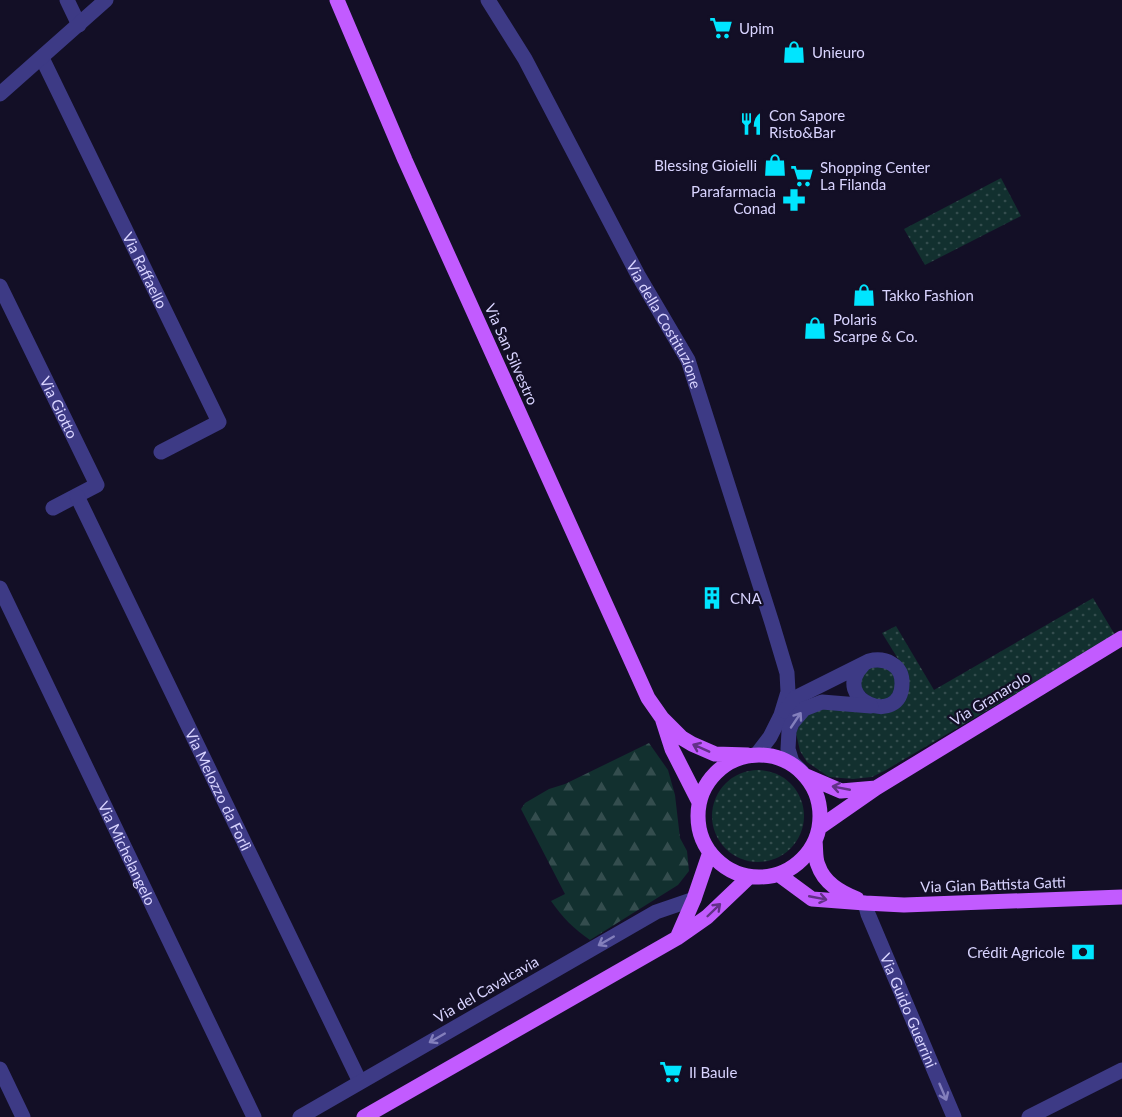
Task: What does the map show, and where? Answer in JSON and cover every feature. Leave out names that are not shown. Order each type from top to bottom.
[{"type":"main road","name":"Via San Silvestro","points":[[337,0],[405,160],[648,698],[662,718],[682,738],[692,744],[715,754],[753,754]]},
{"type":"main road","name":"Via Granarolo","points":[[818,834],[876,788],[1122,638]]},
{"type":"main road","name":"Via San Silvestro","points":[[662,718],[672,749],[699,802]]},
{"type":"main road","points":[[753,754],[773,756],[789,762],[804,774],[814,787],[821,813],[818,834],[806,855],[793,867],[766,877],[748,878],[730,869],[710,852],[699,829],[699,802],[705,785],[716,771],[731,760],[753,754]]},
{"type":"main road","name":"Via Granarolo","points":[[804,774],[841,790],[876,788]]},
{"type":"main road","name":"Via Gian Battista Gatti","points":[[818,834],[817,864],[828,883],[844,894],[865,903]]},
{"type":"main road","points":[[677,938],[694,899],[710,852]]},
{"type":"main road","name":"Via Gian Battista Gatti","points":[[778,874],[812,899],[865,903],[904,905],[1122,897]]},
{"type":"main road","points":[[364,1117],[677,938],[707,917],[748,878]]},
{"type":"street","points":[[67,0],[79,25]]},
{"type":"street","points":[[0,94],[106,0]]},
{"type":"street","name":"Via della Costituzione","points":[[488,0],[525,59],[638,275],[688,360],[787,673],[788,692],[781,716]]},
{"type":"street","name":"Via Raffaello","points":[[42,58],[219,422],[161,452]]},
{"type":"street","name":"Via Giotto","points":[[0,286],[97,485],[53,508]]},
{"type":"street","name":"Via Melozzo da Forlì","points":[[76,496],[360,1082]]},
{"type":"street","name":"Via Michelangelo","points":[[0,588],[254,1117]]},
{"type":"street","name":"Via della Costituzione","points":[[753,754],[770,737],[781,716],[795,698],[869,661],[883,660],[895,666],[902,678],[901,692],[886,706],[822,702],[804,709],[792,723],[788,749],[792,762],[804,774]]},
{"type":"street","points":[[863,665],[856,675],[855,688],[861,699],[872,706]]},
{"type":"street","points":[[787,673],[799,686],[816,687]]},
{"type":"street","name":"Via del Cavalcavia","points":[[300,1117],[656,912],[694,899]]},
{"type":"street","name":"Via Guido Guerrini","points":[[865,903],[954,1117]]},
{"type":"street","points":[[0,1070],[23,1117]]},
{"type":"street","points":[[1029,1117],[1122,1070]]},
{"type":"green space","points":[[1001,178],[1021,216],[925,265],[904,229]]},
{"type":"green space","points":[[1093,598],[1115,635],[886,770],[872,777],[853,779],[829,777],[807,762],[800,751],[796,733],[808,713],[824,707],[896,707],[900,662],[882,633],[896,626],[934,690]]},
{"type":"green space","points":[[871,666],[891,669],[897,684],[890,698],[874,701],[860,687],[863,673]]},
{"type":"green space","points":[[649,743],[668,770],[675,795],[680,838],[687,851],[689,871],[678,885],[590,940],[559,912],[551,901],[565,894],[521,809],[525,803],[549,789],[565,784]]},
{"type":"green space","points":[[749,770],[767,770],[784,777],[797,790],[804,807],[804,825],[797,842],[784,855],[767,862],[749,862],[732,855],[719,842],[712,825],[712,807],[719,790],[732,777]]},
{"type":"place","name":"Upim","points":[[721,28]]},
{"type":"place","name":"Unieuro","points":[[794,52]]},
{"type":"place","name":"Con Sapore Risto&Bar","points":[[751,124]]},
{"type":"place","name":"Blessing Gioielli","points":[[775,165]]},
{"type":"place","name":"Shopping Center La Filanda","points":[[802,176]]},
{"type":"place","name":"Parafarmacia Conad","points":[[794,200]]},
{"type":"place","name":"Takko Fashion","points":[[864,295]]},
{"type":"place","name":"Polaris Scarpe & Co.","points":[[815,328]]},
{"type":"place","name":"CNA","points":[[712,598]]},
{"type":"place","name":"Crédit Agricole","points":[[1083,952]]},
{"type":"place","name":"Il Baule","points":[[671,1072]]}]
